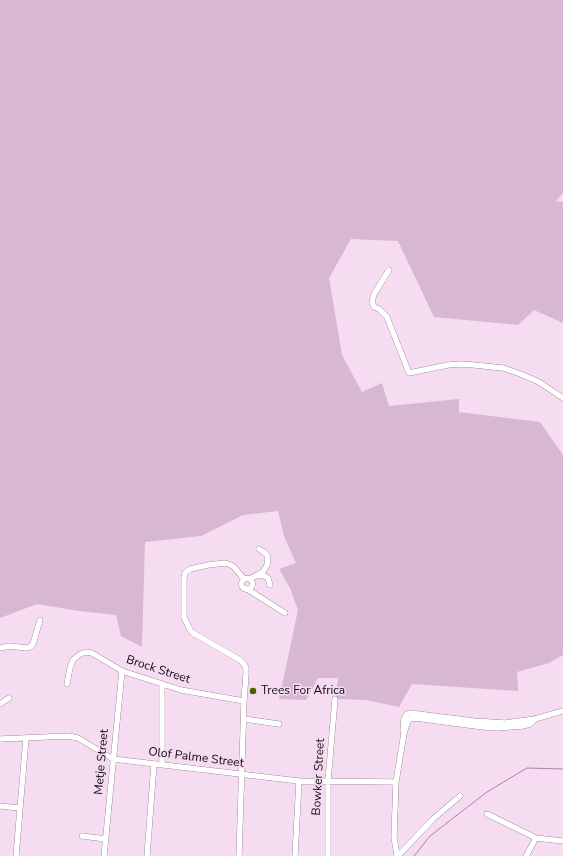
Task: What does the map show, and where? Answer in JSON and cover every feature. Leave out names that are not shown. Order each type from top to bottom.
[{"type":"street","points":[[389,270],[374,294],[372,302],[374,306],[380,309],[387,317],[409,373],[448,365],[461,364],[503,368],[539,382],[563,398]]},
{"type":"street","points":[[259,549],[267,555],[268,559],[266,568],[259,575],[247,579],[242,584],[247,589],[286,613]]},
{"type":"street","points":[[239,856],[246,674],[244,664],[240,660],[193,633],[188,626],[184,617],[185,573],[190,569],[225,563],[234,567],[247,579],[253,582],[253,585],[247,589]]},
{"type":"street","points":[[259,575],[268,578],[270,585]]},
{"type":"street","points":[[0,648],[10,646],[30,647],[40,620]]},
{"type":"street","name":"Brock Street","points":[[67,684],[71,664],[75,657],[86,652],[92,653],[122,671],[162,684],[188,691],[244,701]]},
{"type":"street","name":"Metje Street","points":[[104,856],[122,671]]},
{"type":"street","points":[[162,684],[162,765]]},
{"type":"street","points":[[0,704],[9,698]]},
{"type":"street","name":"Bowker Street","points":[[328,856],[328,782],[335,699]]},
{"type":"street","points":[[404,733],[404,719],[407,714],[410,713],[494,722],[512,722],[535,719],[563,711]]},
{"type":"street","points":[[397,856],[394,837],[396,782],[404,733],[408,721],[415,718],[483,727],[504,728],[530,724],[535,719]]},
{"type":"street","points":[[244,719],[279,724]]},
{"type":"street","name":"Olof Palme Street","points":[[0,739],[68,736],[78,738],[113,759],[299,781],[396,782]]},
{"type":"street","points":[[16,856],[26,738]]},
{"type":"street","points":[[146,856],[154,764]]},
{"type":"street","points":[[295,856],[299,781]]},
{"type":"street","points":[[397,856],[433,819],[460,796]]},
{"type":"street","points":[[0,806],[19,808]]},
{"type":"street","points":[[487,814],[536,838],[563,841]]},
{"type":"street","points":[[82,836],[106,839]]},
{"type":"street","points":[[526,856],[536,838]]},
{"type":"shaded area","points":[[0,0],[563,0],[563,193],[556,201],[563,202],[563,323],[534,310],[518,325],[434,317],[398,241],[351,239],[329,278],[342,355],[362,392],[382,383],[389,406],[459,399],[459,412],[540,422],[563,455],[563,655],[549,663],[517,672],[518,691],[412,684],[399,707],[366,700],[335,699],[338,678],[318,678],[306,700],[279,699],[298,610],[290,588],[279,569],[296,563],[284,536],[278,511],[243,515],[201,536],[145,542],[142,647],[121,636],[116,615],[37,604],[0,618]]},
{"type":"waterway","points":[[414,856],[430,836],[487,792],[527,768],[563,769]]},
{"type":"place","name":"Trees For Africa","points":[[253,691]]}]
